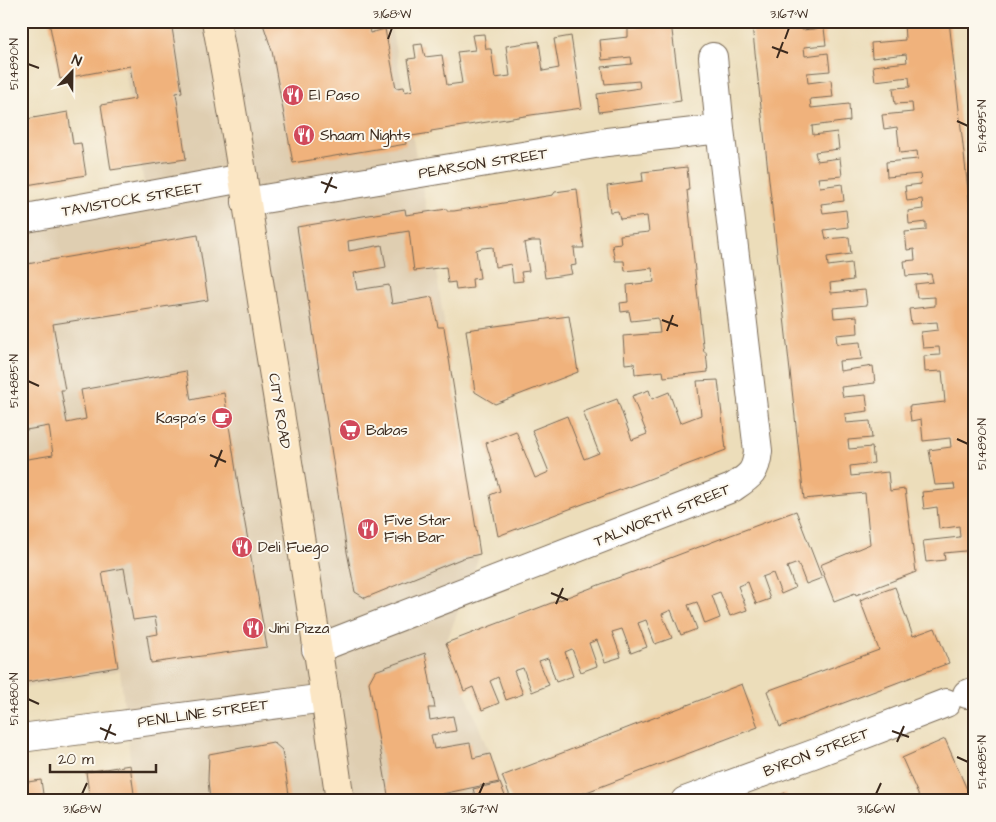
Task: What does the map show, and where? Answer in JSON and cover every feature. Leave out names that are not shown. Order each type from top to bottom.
[{"type":"main road","name":"CITY ROAD","points":[[216,21],[228,82],[308,584],[316,649],[340,801]]},
{"type":"street","name":"TALWORTH STREET","points":[[316,649],[732,488],[747,478],[757,466],[758,451],[713,57]]},
{"type":"street","name":"PEARSON STREET","points":[[245,190],[720,129]]},
{"type":"street","name":"TAVISTOCK STREET","points":[[21,219],[245,190]]},
{"type":"street","name":"BYRON STREET","points":[[685,801],[963,696]]},
{"type":"street","name":"PENLLINE STREET","points":[[21,738],[325,698]]},
{"type":"shaded area","points":[[117,21],[390,21],[427,212],[480,554],[446,643],[508,801],[135,801],[120,671],[21,688],[21,214],[146,196]]},
{"type":"building","points":[[49,21],[171,21],[182,92],[176,93],[186,159],[111,170],[101,105],[135,99],[130,66],[60,79]]},
{"type":"building","points":[[262,21],[368,21],[370,33],[385,29],[396,88],[404,87],[405,92],[413,90],[408,59],[416,58],[414,45],[422,44],[425,57],[442,55],[447,85],[462,83],[457,52],[475,50],[472,35],[484,34],[486,49],[491,49],[495,78],[510,76],[506,46],[539,41],[543,71],[559,68],[554,39],[571,36],[582,108],[431,131],[431,133],[405,137],[406,144],[293,163],[272,51]]},
{"type":"building","points":[[801,21],[802,30],[824,28],[826,45],[804,47],[805,56],[828,53],[830,71],[807,73],[808,83],[831,80],[833,97],[810,99],[811,108],[849,104],[850,121],[812,126],[813,135],[837,132],[839,149],[815,152],[817,161],[840,158],[842,176],[818,178],[820,187],[842,184],[844,201],[821,204],[823,213],[846,210],[848,227],[824,230],[826,239],[849,237],[851,254],[827,257],[828,266],[851,263],[853,280],[830,283],[831,293],[865,290],[867,305],[833,308],[834,318],[857,316],[858,333],[836,335],[837,344],[860,342],[862,359],[839,361],[840,371],[873,366],[875,383],[841,387],[843,397],[866,395],[868,411],[845,414],[846,423],[870,421],[872,438],[848,440],[849,449],[872,447],[874,463],[850,466],[851,476],[888,472],[890,491],[905,489],[916,572],[856,595],[855,593],[834,601],[820,565],[870,544],[865,493],[804,499],[752,25]]},
{"type":"building","points":[[904,21],[949,21],[975,252],[975,550],[944,553],[945,560],[926,562],[923,541],[960,537],[959,526],[939,529],[937,507],[924,509],[922,492],[955,489],[954,484],[935,485],[929,450],[951,447],[950,438],[923,441],[921,419],[911,421],[909,406],[945,402],[942,371],[925,372],[924,356],[940,355],[939,347],[923,348],[921,332],[938,330],[937,322],[911,324],[909,309],[935,306],[935,297],[917,298],[915,284],[933,282],[931,274],[906,276],[904,261],[915,260],[914,249],[907,250],[905,232],[926,230],[926,222],[909,224],[908,211],[923,209],[922,199],[907,201],[905,186],[921,184],[920,174],[887,177],[886,162],[918,159],[917,151],[900,153],[897,127],[884,129],[882,115],[913,112],[912,103],[895,104],[893,88],[910,87],[909,77],[875,81],[873,66],[907,62],[906,54],[872,58],[871,43],[905,40]]},
{"type":"building","points":[[671,23],[681,101],[599,112],[597,94],[640,88],[639,81],[605,84],[602,67],[632,64],[631,57],[602,60],[600,40],[628,37],[628,28]]},
{"type":"building","points":[[68,112],[73,144],[81,143],[86,175],[21,186],[21,120]]},
{"type":"building","points":[[687,167],[689,190],[687,190],[695,271],[703,345],[704,352],[706,352],[708,372],[664,377],[663,371],[635,374],[634,363],[625,364],[623,336],[660,333],[658,318],[631,321],[629,311],[621,312],[620,303],[628,302],[627,285],[654,282],[652,268],[625,271],[624,261],[615,261],[612,245],[621,244],[620,235],[649,232],[647,216],[620,219],[618,211],[610,212],[607,186],[643,181],[642,172]]},
{"type":"building","points":[[577,189],[584,248],[574,248],[576,265],[570,266],[572,274],[545,278],[540,241],[532,241],[524,243],[529,271],[521,272],[523,281],[513,282],[511,264],[495,267],[493,247],[482,248],[476,250],[480,278],[472,279],[473,288],[456,290],[455,282],[448,283],[446,267],[414,271],[409,231],[348,241],[349,251],[382,245],[386,267],[354,273],[357,290],[389,285],[392,304],[432,297],[438,327],[444,327],[480,554],[463,558],[365,598],[355,592],[347,552],[297,227],[405,209],[406,215],[447,209],[447,211],[454,211],[553,195],[555,192]]},
{"type":"building","points":[[198,235],[208,300],[53,324],[65,390],[61,390],[67,423],[86,419],[81,390],[186,371],[191,400],[224,393],[267,647],[151,663],[147,636],[158,634],[155,617],[133,620],[124,568],[102,572],[118,667],[21,683],[21,460],[53,455],[49,426],[26,430],[21,400],[21,265]]},
{"type":"building","points":[[569,316],[578,372],[495,404],[475,392],[466,330]]},
{"type":"building","points":[[718,380],[726,450],[498,536],[490,495],[500,491],[486,443],[516,431],[535,478],[549,472],[532,430],[567,416],[584,459],[599,453],[583,412],[617,399],[632,440],[647,434],[632,396],[649,390],[652,399],[669,392],[680,423],[701,415],[697,381]]},
{"type":"building","points":[[796,511],[822,578],[806,584],[798,563],[787,567],[795,588],[781,594],[773,573],[762,577],[770,599],[756,604],[748,582],[738,586],[747,610],[730,616],[720,592],[712,595],[720,618],[705,624],[697,602],[688,605],[697,629],[681,635],[671,610],[662,614],[672,638],[655,644],[646,620],[638,623],[647,647],[631,653],[622,629],[612,632],[621,657],[605,662],[597,640],[589,643],[597,666],[581,672],[572,649],[565,652],[573,676],[556,682],[548,658],[539,661],[549,685],[532,692],[523,668],[514,671],[523,694],[506,700],[498,677],[490,681],[499,703],[482,710],[473,687],[464,691],[446,643]]},
{"type":"building","points":[[895,587],[913,636],[935,628],[949,663],[780,727],[767,691],[879,650],[860,600]]},
{"type":"building","points":[[425,653],[435,708],[428,708],[430,720],[453,716],[456,731],[431,735],[434,749],[470,743],[473,758],[490,754],[499,782],[442,794],[444,801],[389,801],[369,682],[375,671]]},
{"type":"building","points":[[742,684],[758,727],[563,801],[512,801],[502,776]]},
{"type":"building","points":[[945,739],[972,801],[921,801],[902,758]]},
{"type":"building","points":[[273,742],[282,750],[290,801],[210,801],[208,780],[209,754]]},
{"type":"building","points":[[130,765],[135,801],[90,801],[86,772]]},
{"type":"building","points":[[41,780],[44,801],[21,801],[21,783]]},
{"type":"building","points":[[500,783],[507,801],[477,801],[473,789]]},
{"type":"building","points":[[785,793],[788,801],[765,801]]},
{"type":"place","name":"El Paso","points":[[293,95]]},
{"type":"place","name":"Shaam Nights","points":[[304,135]]},
{"type":"place","name":"Kaspa's","points":[[222,418]]},
{"type":"place","name":"Babas","points":[[350,430]]},
{"type":"place","name":"Five Star Fish Bar","points":[[368,529]]},
{"type":"place","name":"Deli Fuego","points":[[242,547]]},
{"type":"place","name":"Jini Pizza","points":[[253,628]]}]
